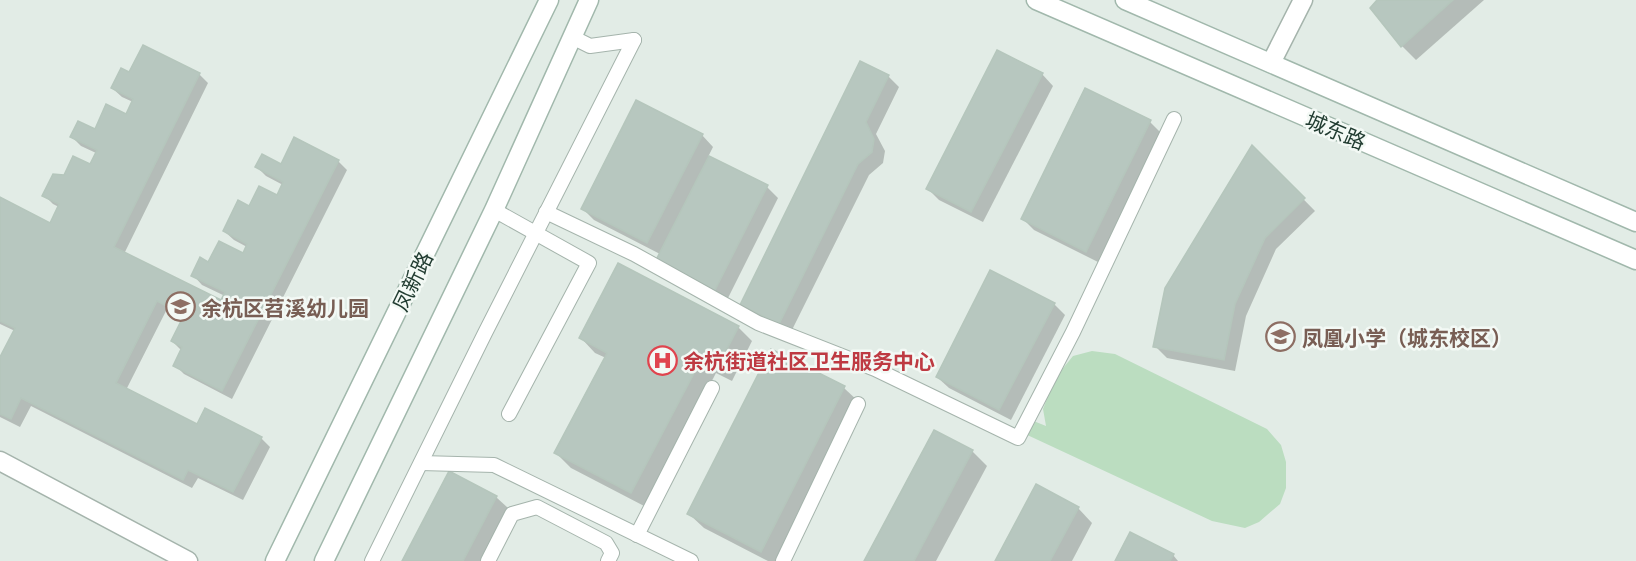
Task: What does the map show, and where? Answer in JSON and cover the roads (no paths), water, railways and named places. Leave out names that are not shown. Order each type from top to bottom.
[{"type":"street","name":"凤新路","points":[[275,561],[549,0]]},
{"type":"street","name":"凤新路","points":[[324,561],[494,210],[589,0]]},
{"type":"street","name":"城东路","points":[[1036,0],[1636,260]]},
{"type":"street","name":"城东路","points":[[1125,0],[1636,222]]},
{"type":"street","points":[[1271,63],[1303,0]]},
{"type":"street","points":[[0,461],[188,561]]},
{"type":"lane","points":[[372,561],[634,40],[590,46],[572,37]]},
{"type":"lane","points":[[546,213],[634,254],[758,323],[875,369],[1018,438],[1073,332],[1174,119]]},
{"type":"lane","points":[[494,210],[589,263],[509,414]]},
{"type":"lane","points":[[637,535],[712,388]]},
{"type":"lane","points":[[783,561],[858,404]]},
{"type":"lane","points":[[421,463],[494,465],[691,561]]},
{"type":"lane","points":[[488,561],[512,514],[537,507],[606,543],[612,553],[608,561]]},
{"type":"place","name":"余杭区苕溪幼儿园","points":[[180,307]]},
{"type":"place","name":"凤凰小学（城东校区）","points":[[1281,337]]},
{"type":"place","name":"余杭街道社区卫生服务中心","points":[[662,360]]}]
